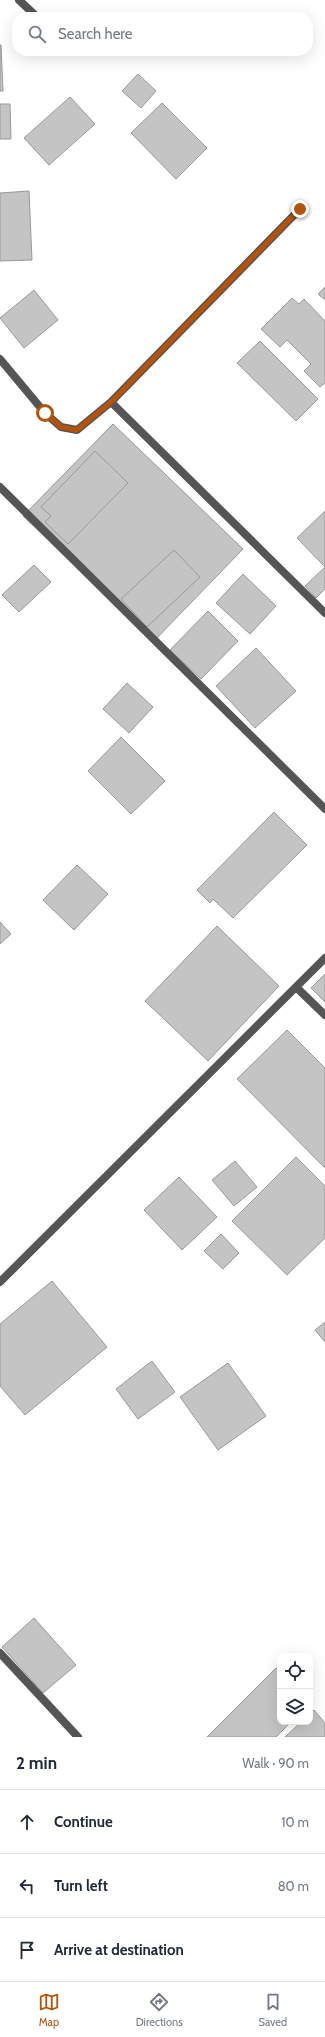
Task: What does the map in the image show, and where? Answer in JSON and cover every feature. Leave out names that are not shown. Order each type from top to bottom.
[{"type":"street","points":[[19,0],[32,12]]},
{"type":"street","points":[[0,359],[45,413],[61,427],[77,430],[111,402],[300,209]]},
{"type":"street","points":[[111,402],[325,613]]},
{"type":"street","points":[[0,487],[325,809]]},
{"type":"street","points":[[0,1282],[325,958]]},
{"type":"street","points":[[296,987],[325,1016]]},
{"type":"street","points":[[0,1653],[78,1737]]},
{"type":"building","points":[[1,45],[3,91],[0,91]]},
{"type":"building","points":[[138,74],[156,91],[141,108],[122,91]]},
{"type":"building","points":[[70,97],[95,124],[49,165],[24,138]]},
{"type":"building","points":[[162,103],[207,148],[176,179],[131,133]]},
{"type":"building","points":[[0,104],[10,104],[11,139],[0,139]]},
{"type":"building","points":[[29,191],[32,260],[0,261],[0,193]]},
{"type":"building","points":[[325,287],[325,300],[318,294]]},
{"type":"building","points":[[34,290],[58,320],[24,348],[0,318]]},
{"type":"building","points":[[292,298],[299,304],[304,299],[325,321],[325,383],[320,387],[304,371],[311,364],[287,340],[280,347],[261,329]]},
{"type":"building","points":[[260,341],[318,399],[296,421],[237,363]]},
{"type":"building","points":[[113,424],[243,549],[154,641],[23,516]]},
{"type":"building","points":[[95,451],[128,483],[68,544],[45,522],[51,516],[41,507]]},
{"type":"building","points":[[325,511],[325,567],[297,538]]},
{"type":"building","points":[[174,550],[200,577],[147,627],[121,599]]},
{"type":"building","points":[[34,565],[51,582],[19,612],[2,595]]},
{"type":"building","points":[[325,567],[325,589],[316,598],[305,586]]},
{"type":"building","points":[[243,574],[276,606],[250,634],[216,603]]},
{"type":"building","points":[[208,611],[238,641],[201,679],[170,650]]},
{"type":"building","points":[[256,648],[296,691],[255,728],[216,686]]},
{"type":"building","points":[[127,683],[153,707],[129,733],[103,709]]},
{"type":"building","points":[[121,737],[165,781],[131,814],[88,771]]},
{"type":"building","points":[[274,812],[307,845],[233,918],[213,899],[210,903],[197,890]]},
{"type":"building","points":[[77,865],[108,894],[74,930],[43,900]]},
{"type":"building","points":[[0,922],[11,934],[0,944]]},
{"type":"building","points":[[217,926],[279,986],[208,1061],[145,1001]]},
{"type":"building","points":[[325,974],[325,1002],[311,988]]},
{"type":"building","points":[[287,1030],[325,1068],[325,1168],[237,1079]]},
{"type":"building","points":[[296,1157],[325,1186],[325,1238],[287,1275],[232,1221]]},
{"type":"building","points":[[235,1161],[257,1187],[234,1206],[212,1180]]},
{"type":"building","points":[[179,1177],[217,1217],[182,1250],[144,1210]]},
{"type":"building","points":[[221,1234],[239,1253],[223,1269],[204,1251]]},
{"type":"building","points":[[52,1281],[107,1347],[25,1415],[0,1386],[0,1324]]},
{"type":"building","points":[[325,1322],[325,1342],[315,1330]]},
{"type":"building","points":[[152,1361],[175,1392],[138,1419],[116,1389]]},
{"type":"building","points":[[228,1363],[266,1416],[218,1450],[180,1397]]},
{"type":"building","points":[[34,1618],[76,1665],[43,1693],[2,1647]]},
{"type":"building","points":[[276,1668],[277,1669],[277,1725],[288,1725],[276,1737],[207,1737]]},
{"type":"building","points":[[314,1710],[325,1723],[325,1737],[285,1737],[298,1725],[313,1725]]},
{"type":"route","points":[[45,413],[61,427],[77,430],[111,402],[300,209]]}]
